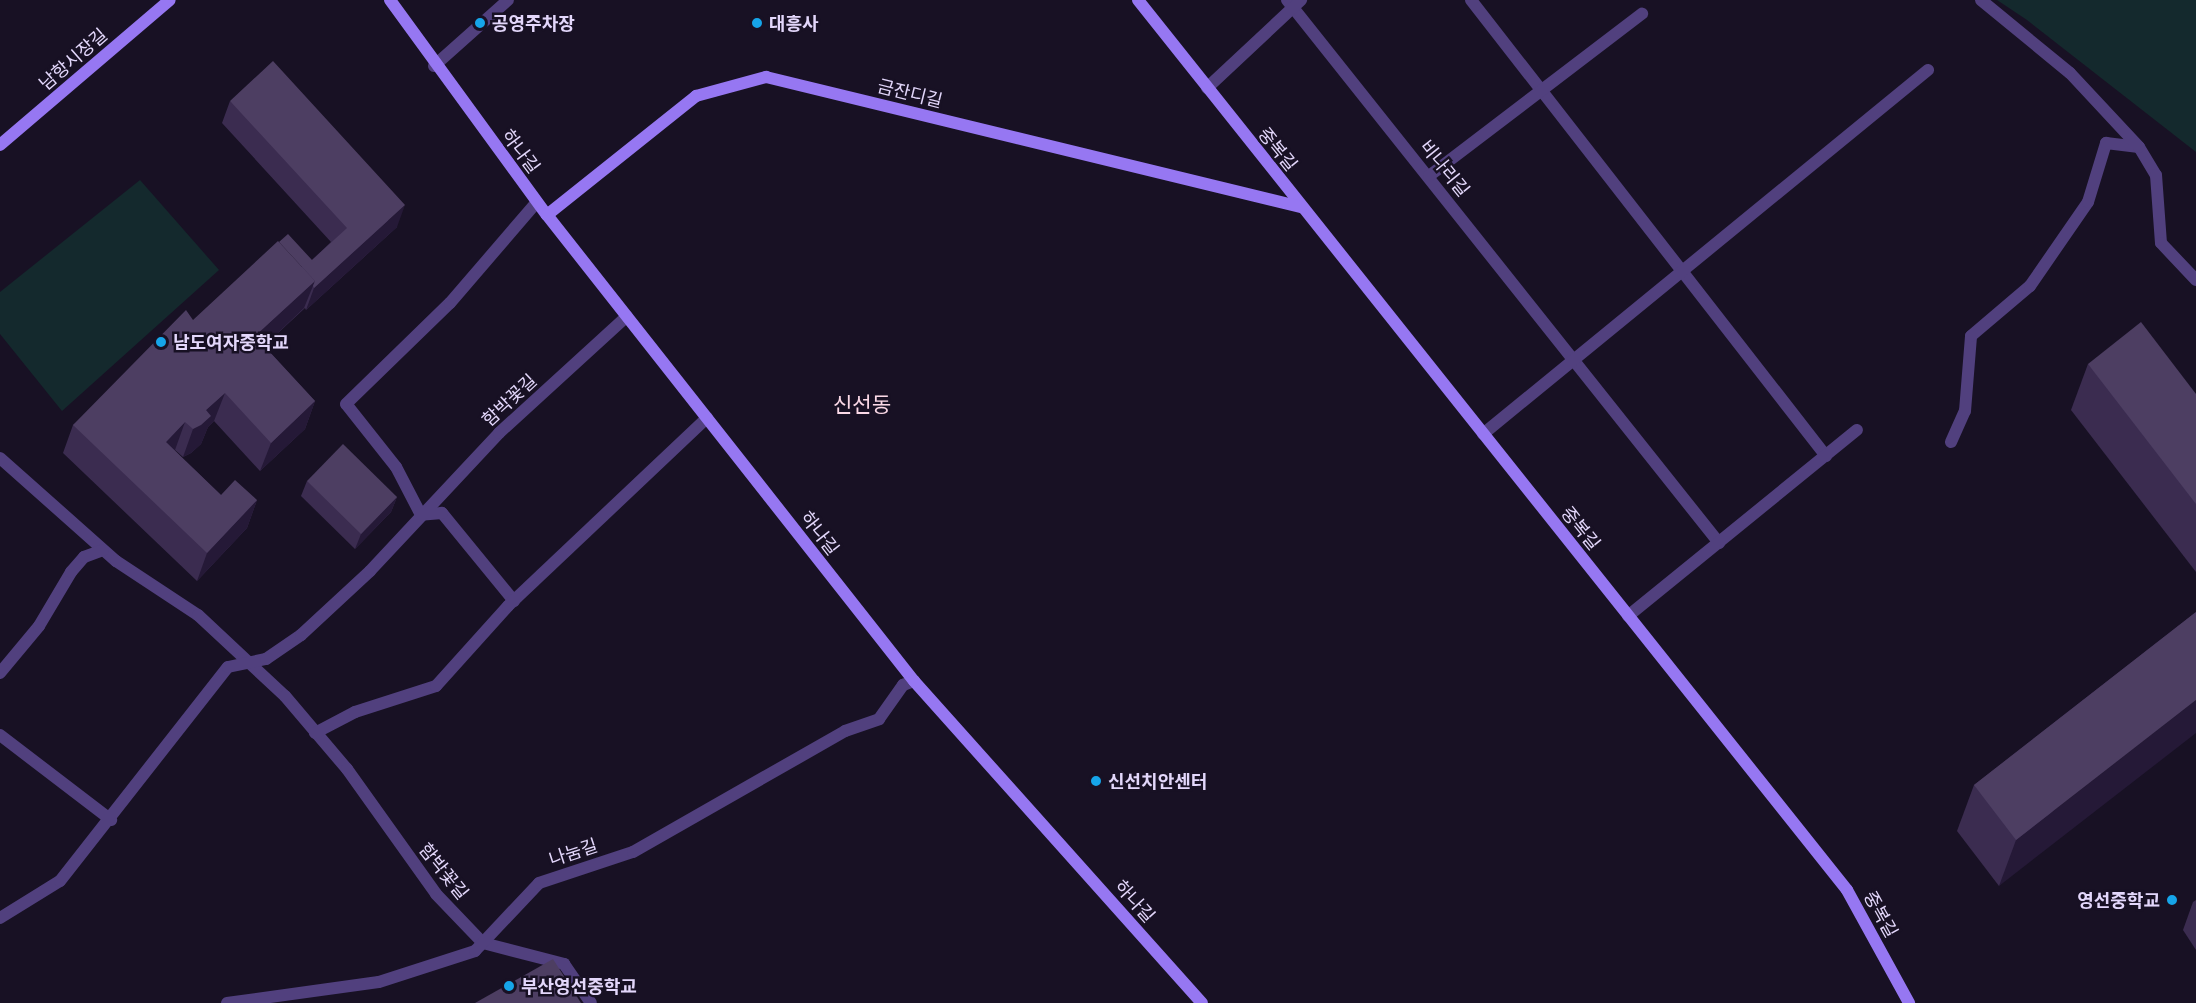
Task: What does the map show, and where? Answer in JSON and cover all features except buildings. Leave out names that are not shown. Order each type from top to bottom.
[{"type":"street","name":"남항시장길","points":[[0,145],[170,0]]},
{"type":"street","name":"하나길","points":[[390,0],[434,66],[547,215],[914,681],[1202,1003]]},
{"type":"street","points":[[434,66],[508,0]]},
{"type":"street","name":"중복길","points":[[1138,0],[1847,890],[1910,1003]]},
{"type":"street","points":[[1471,0],[1684,269],[1826,456]]},
{"type":"street","points":[[1982,0],[2070,73],[2139,147],[2156,175],[2160,243],[2196,280]]},
{"type":"street","points":[[1207,88],[1294,3]]},
{"type":"street","name":"비나리길","points":[[1294,3],[1719,543]]},
{"type":"street","points":[[1429,176],[1642,14]]},
{"type":"street","points":[[1483,434],[1928,70]]},
{"type":"street","name":"금잔디길","points":[[547,215],[696,96],[766,77],[1301,207]]},
{"type":"street","points":[[1951,442],[1965,411],[1971,336],[2037,276],[2088,202],[2106,142],[2139,147]]},
{"type":"street","points":[[514,601],[442,513],[422,515],[396,467],[346,404],[450,303],[537,202]]},
{"type":"street","name":"함박꽃길","points":[[0,918],[60,881],[111,820],[228,667],[266,659],[301,635],[422,515],[499,433],[627,316]]},
{"type":"street","points":[[315,733],[355,712],[436,686],[514,601],[707,418]]},
{"type":"street","points":[[1629,616],[1857,430]]},
{"type":"street","points":[[0,458],[103,550],[198,615],[247,663]]},
{"type":"street","points":[[0,672],[39,626],[71,572],[84,557],[103,550]]},
{"type":"street","name":"함박꽃길","points":[[247,663],[285,696],[436,894],[483,943]]},
{"type":"street","name":"나눔길","points":[[227,1003],[379,982],[475,951],[539,883],[633,852],[845,731],[879,719],[903,686],[914,681]]},
{"type":"street","points":[[0,735],[111,820]]},
{"type":"street","points":[[483,943],[564,964],[591,1003]]},
{"type":"green space","points":[[1997,0],[2196,0],[2196,152],[2027,20]]},
{"type":"green space","points":[[140,180],[219,270],[62,411],[0,334],[0,292]]},
{"type":"place","name":"공영주차장","points":[[480,23]]},
{"type":"place","name":"대흥사","points":[[757,23]]},
{"type":"place","name":"남도여자중학교","points":[[161,342]]},
{"type":"place","name":"신선치안센터","points":[[1096,781]]},
{"type":"place","name":"영선중학교","points":[[2172,900]]},
{"type":"place","name":"부산영선중학교","points":[[509,986]]},
{"type":"district","name":"신선동","points":[[862,404]]}]
